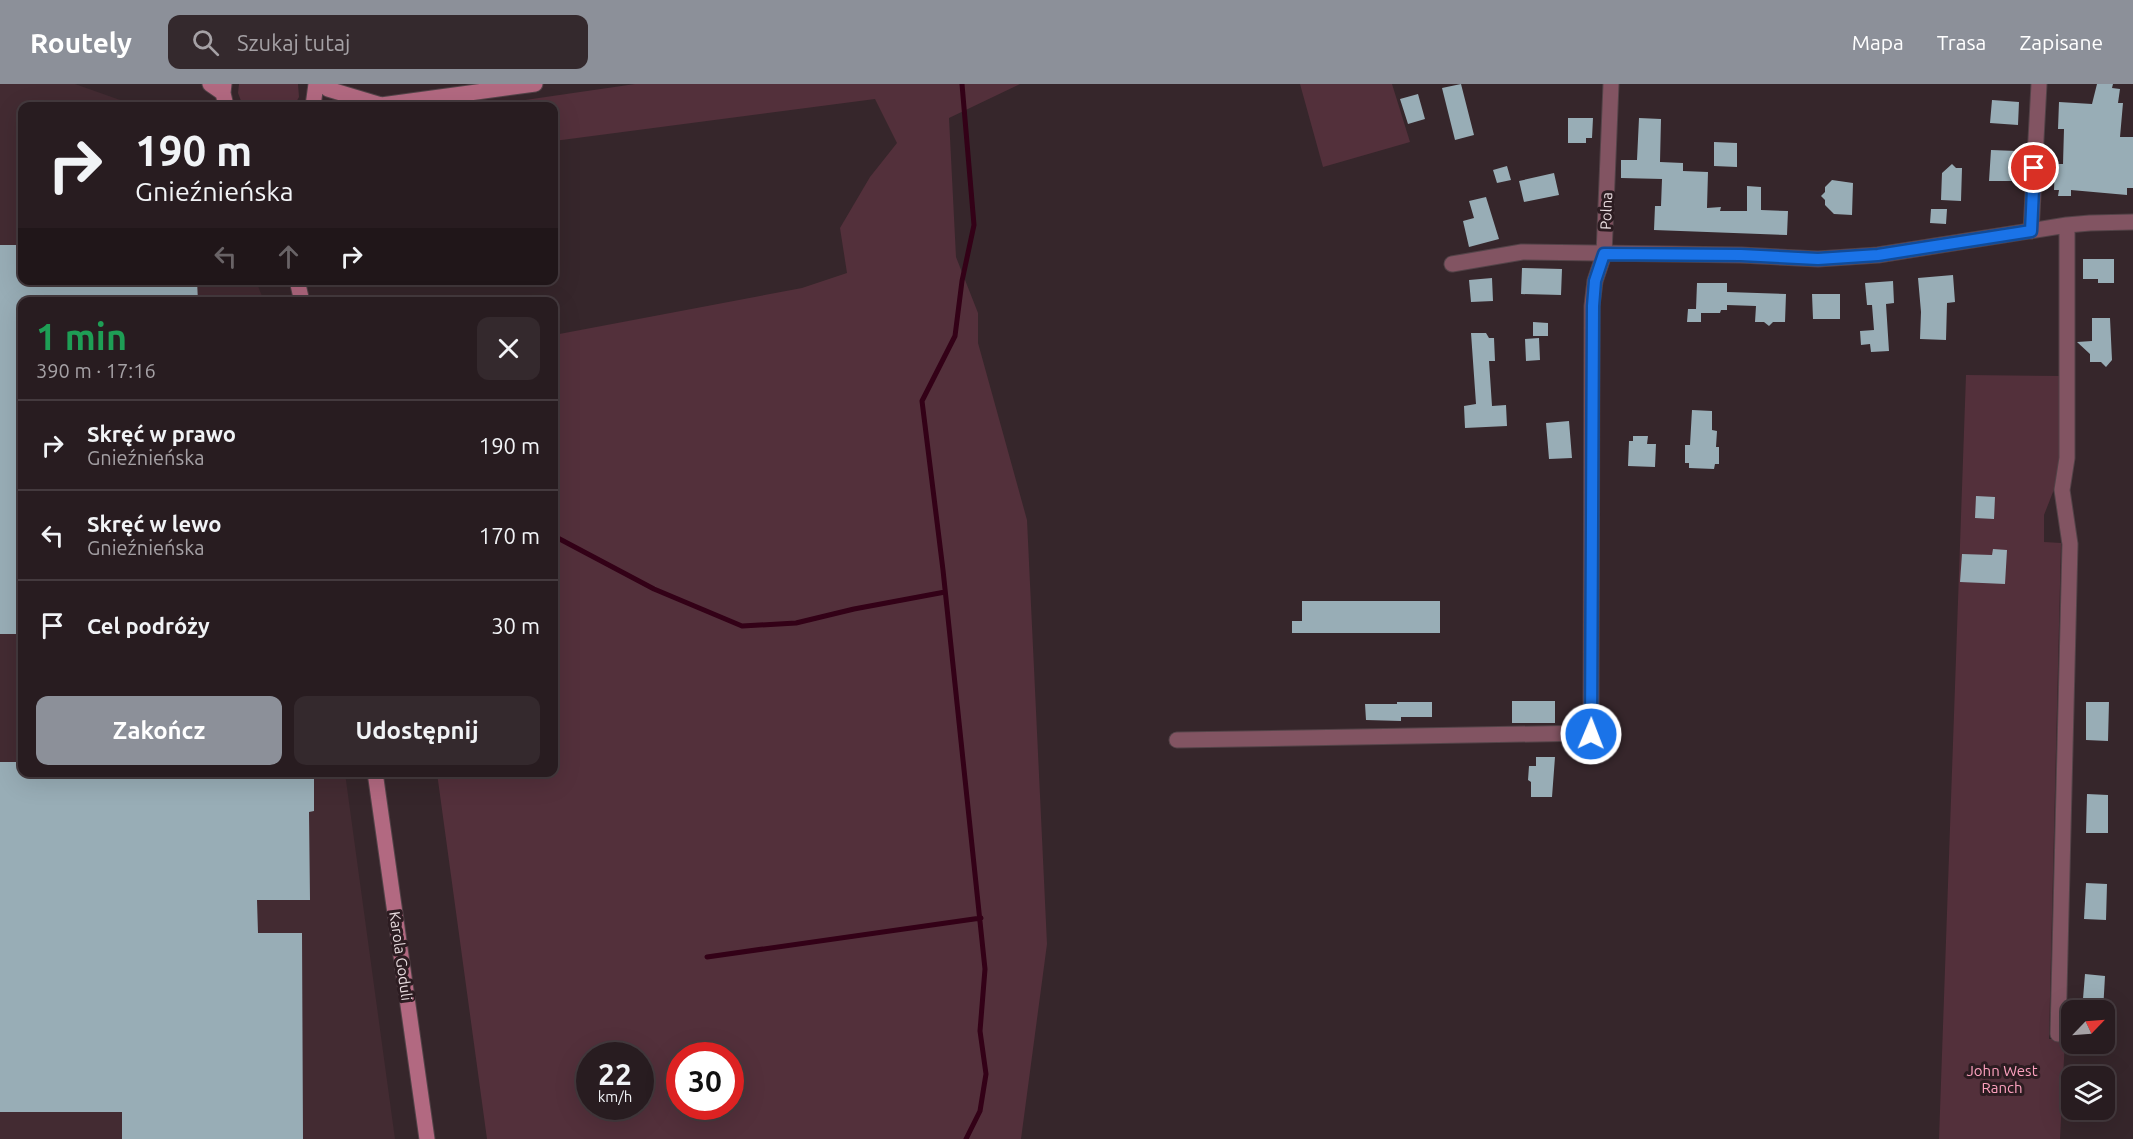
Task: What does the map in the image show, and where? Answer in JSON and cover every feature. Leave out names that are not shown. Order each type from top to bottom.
[{"type":"street","points":[[314,102],[316,84]]},
{"type":"street","points":[[324,84],[328,89],[366,102]]},
{"type":"street","points":[[407,102],[535,84]]},
{"type":"street","name":"Polna","points":[[1177,740],[1591,734],[1593,306],[1595,281],[1604,254],[1611,84]]},
{"type":"street","points":[[2031,231],[2039,84]]},
{"type":"street","points":[[1452,264],[1522,252],[1741,255],[1818,259],[1878,255],[2067,225],[2133,222]]},
{"type":"street","points":[[2058,1034],[2070,544],[2062,490],[2067,458],[2067,225]]},
{"type":"street","name":"Karola Goduli","points":[[376,777],[427,1139]]},
{"type":"shaded area","points":[[0,84],[75,84],[126,102],[18,102],[18,285],[258,285],[262,297],[18,297],[18,777],[346,777],[395,1139],[0,1139]]},
{"type":"green space","points":[[239,84],[298,84],[299,97],[296,102],[241,102],[238,93]]},
{"type":"green space","points":[[635,84],[1020,84],[949,118],[956,257],[978,313],[978,343],[1027,520],[1047,944],[1021,1139],[487,1139],[438,777],[558,777],[558,334],[802,288],[847,273],[840,228],[870,177],[897,143],[875,99],[558,140],[558,102],[511,102]]},
{"type":"green space","points":[[1300,84],[1392,84],[1410,142],[1323,167]]},
{"type":"green space","name":"John West Ranch","points":[[1966,375],[2061,376],[2062,458],[2044,515],[2044,542],[2061,543],[2049,1039],[2061,1039],[2061,1054],[2064,1054],[2064,1066],[2061,1066],[2060,1139],[1939,1139]]},
{"type":"building","points":[[1461,84],[1474,135],[1455,140],[1442,88]]},
{"type":"building","points":[[2097,84],[2113,84],[2112,88],[2120,89],[2118,103],[2123,103],[2120,137],[2133,137],[2133,188],[2127,188],[2127,195],[2071,190],[2071,196],[2058,196],[2059,190],[2054,190],[2055,164],[2063,164],[2064,129],[2058,129],[2059,102],[2092,104]]},
{"type":"building","points":[[1418,94],[1425,119],[1408,124],[1400,99]]},
{"type":"building","points":[[1992,100],[2019,102],[2018,125],[1990,123]]},
{"type":"building","points":[[1568,118],[1593,118],[1592,138],[1586,138],[1586,143],[1568,143]]},
{"type":"building","points":[[1639,118],[1661,119],[1660,162],[1683,163],[1683,171],[1708,172],[1707,208],[1721,207],[1720,211],[1747,211],[1747,186],[1761,187],[1761,210],[1788,211],[1787,235],[1654,230],[1655,206],[1661,206],[1662,179],[1621,178],[1621,160],[1637,160]]},
{"type":"building","points":[[1714,142],[1737,143],[1737,167],[1714,166]]},
{"type":"building","points":[[1991,150],[2017,151],[2017,159],[2021,159],[2020,179],[1989,181]]},
{"type":"building","points":[[1952,164],[1956,168],[1962,168],[1961,201],[1941,200],[1942,173]]},
{"type":"building","points":[[1507,166],[1511,180],[1497,183],[1493,170]]},
{"type":"building","points":[[1554,173],[1559,195],[1524,202],[1519,181]]},
{"type":"building","points":[[1832,180],[1853,183],[1852,215],[1834,214],[1825,205],[1825,200],[1821,196],[1825,192],[1825,187]]},
{"type":"building","points":[[1486,197],[1499,239],[1469,247],[1463,221],[1474,218],[1469,201]]},
{"type":"building","points":[[1931,209],[1947,209],[1946,224],[1930,223]]},
{"type":"building","points":[[0,245],[18,245],[18,285],[197,285],[198,297],[18,297],[18,634],[0,634]]},
{"type":"building","points":[[2083,259],[2114,259],[2114,283],[2098,283],[2098,279],[2083,279]]},
{"type":"building","points":[[1522,268],[1562,269],[1561,295],[1521,294]]},
{"type":"building","points":[[1953,275],[1955,302],[1947,303],[1946,340],[1920,339],[1921,312],[1918,278]]},
{"type":"building","points":[[1492,278],[1493,301],[1471,302],[1469,280]]},
{"type":"building","points":[[1893,281],[1894,303],[1886,304],[1889,351],[1871,352],[1870,344],[1861,345],[1860,331],[1874,330],[1872,305],[1867,305],[1865,283]]},
{"type":"building","points":[[1697,283],[1727,283],[1727,292],[1786,294],[1785,322],[1773,322],[1769,326],[1764,322],[1755,322],[1756,306],[1727,305],[1727,310],[1721,310],[1720,313],[1701,313],[1701,322],[1687,322],[1688,309],[1696,309]]},
{"type":"building","points":[[1812,294],[1840,294],[1840,319],[1813,319]]},
{"type":"building","points":[[2092,318],[2110,318],[2112,360],[2106,367],[2101,362],[2090,362],[2090,354],[2077,342],[2092,341]]},
{"type":"building","points":[[1533,322],[1548,323],[1548,336],[1533,336]]},
{"type":"building","points":[[1471,333],[1486,333],[1489,338],[1494,338],[1495,361],[1489,361],[1492,406],[1506,405],[1507,426],[1465,428],[1464,406],[1476,404]]},
{"type":"building","points":[[1539,338],[1540,360],[1526,361],[1525,339]]},
{"type":"building","points":[[1692,410],[1712,411],[1712,430],[1717,431],[1716,447],[1719,447],[1719,464],[1715,464],[1714,469],[1689,468],[1689,463],[1685,463],[1685,445],[1690,445]]},
{"type":"building","points":[[1569,421],[1572,458],[1549,459],[1546,423]]},
{"type":"building","points":[[1633,436],[1648,436],[1647,444],[1656,444],[1655,467],[1628,466],[1629,441],[1633,441]]},
{"type":"building","points":[[1976,496],[1995,497],[1994,519],[1975,518]]},
{"type":"building","points":[[1993,549],[2007,550],[2005,584],[1960,582],[1962,554],[1992,555]]},
{"type":"building","points":[[1302,601],[1440,601],[1440,633],[1292,633],[1292,621],[1302,621]]},
{"type":"building","points":[[1512,701],[1555,701],[1555,723],[1512,723]]},
{"type":"building","points":[[1397,702],[1432,702],[1432,717],[1401,717],[1401,721],[1366,720],[1365,704],[1397,704]]},
{"type":"building","points":[[2086,702],[2109,702],[2108,741],[2086,740]]},
{"type":"building","points":[[1536,757],[1555,757],[1552,797],[1531,797],[1531,782],[1528,780],[1529,766],[1536,766]]},
{"type":"building","points":[[0,762],[18,762],[18,777],[314,777],[314,811],[309,812],[310,900],[257,900],[258,933],[302,933],[303,1139],[122,1139],[122,1112],[0,1112]]},
{"type":"building","points":[[2087,794],[2108,795],[2108,833],[2086,833]]},
{"type":"building","points":[[2086,883],[2107,884],[2106,920],[2084,919]]},
{"type":"building","points":[[2085,974],[2105,976],[2104,1000],[2083,1000]]},
{"type":"waterway","points":[[962,84],[974,225],[962,281],[955,336],[922,401],[943,570],[985,969],[980,1031],[986,1074],[980,1111],[966,1139]]},
{"type":"waterway","points":[[558,538],[654,589],[742,626],[796,623],[854,609],[945,592]]},
{"type":"waterway","points":[[707,957],[981,918]]},
{"type":"route","points":[[1591,734],[1593,306],[1595,281],[1604,254],[1741,255],[1818,259],[1878,255],[2031,231],[2034,168]]}]
